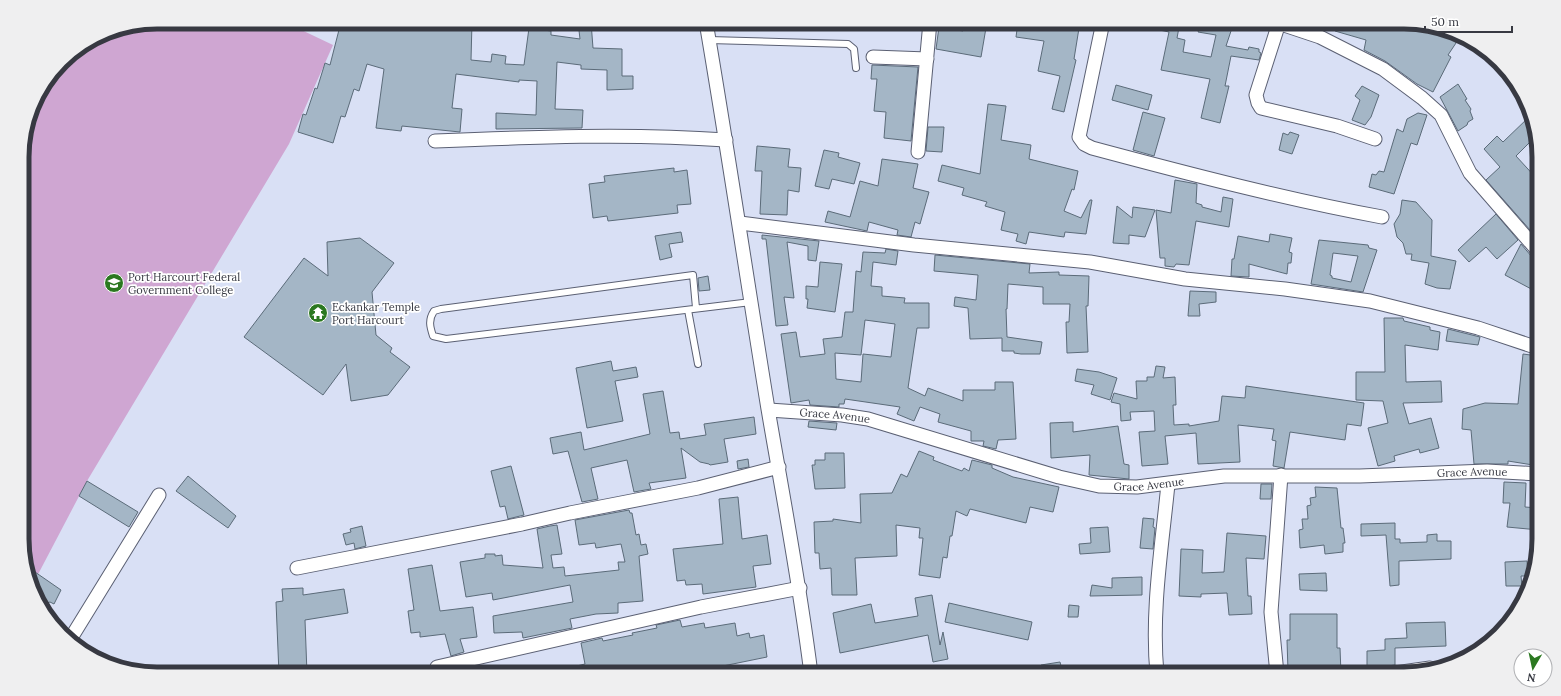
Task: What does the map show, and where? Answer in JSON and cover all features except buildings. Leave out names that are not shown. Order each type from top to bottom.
[{"type":"street","points":[[707,29],[740,223],[751,302],[800,588],[811,667]]},
{"type":"street","points":[[918,152],[929,29]]},
{"type":"street","points":[[1102,29],[1080,137],[1084,144],[1092,148],[1193,175],[1304,202],[1382,217]]},
{"type":"street","points":[[1275,29],[1256,95],[1261,108],[1337,126],[1375,138]]},
{"type":"street","points":[[1297,29],[1320,36],[1383,69],[1422,98],[1441,115],[1470,173],[1532,244]]},
{"type":"street","points":[[873,57],[926,59]]},
{"type":"street","points":[[435,141],[549,136],[673,136],[726,140]]},
{"type":"street","points":[[740,223],[914,245],[1090,262],[1186,279],[1285,289],[1370,301],[1478,328],[1532,346]]},
{"type":"street","name":"Grace Avenue","points":[[769,410],[842,415],[868,419],[1059,478],[1099,486],[1138,487],[1224,476],[1360,476],[1487,471],[1532,474]]},
{"type":"street","points":[[297,568],[522,524],[570,512],[698,488],[779,467]]},
{"type":"street","points":[[1276,667],[1271,612],[1281,475]]},
{"type":"street","points":[[1156,667],[1157,592],[1168,484]]},
{"type":"street","points":[[73,636],[159,495]]},
{"type":"street","points":[[437,667],[701,607],[800,588]]},
{"type":"lane","points":[[709,40],[848,44],[854,49],[856,68]]},
{"type":"lane","points":[[696,308],[693,275],[441,309],[434,311],[430,317],[430,326],[433,336],[446,339],[751,302]]},
{"type":"lane","points":[[688,310],[698,364]]},
{"type":"shaded area","name":"Port Harcourt Federal Government College","points":[[157,29],[299,29],[333,45],[289,144],[87,481],[36,579],[30,556],[29,539],[29,148],[33,124],[42,100],[55,79],[72,61],[100,42],[124,33]]},
{"type":"place","name":"Port Harcourt Federal Government College","points":[[114,283]]},
{"type":"place","name":"Eckankar Temple Port Harcourt","points":[[318,313]]}]
